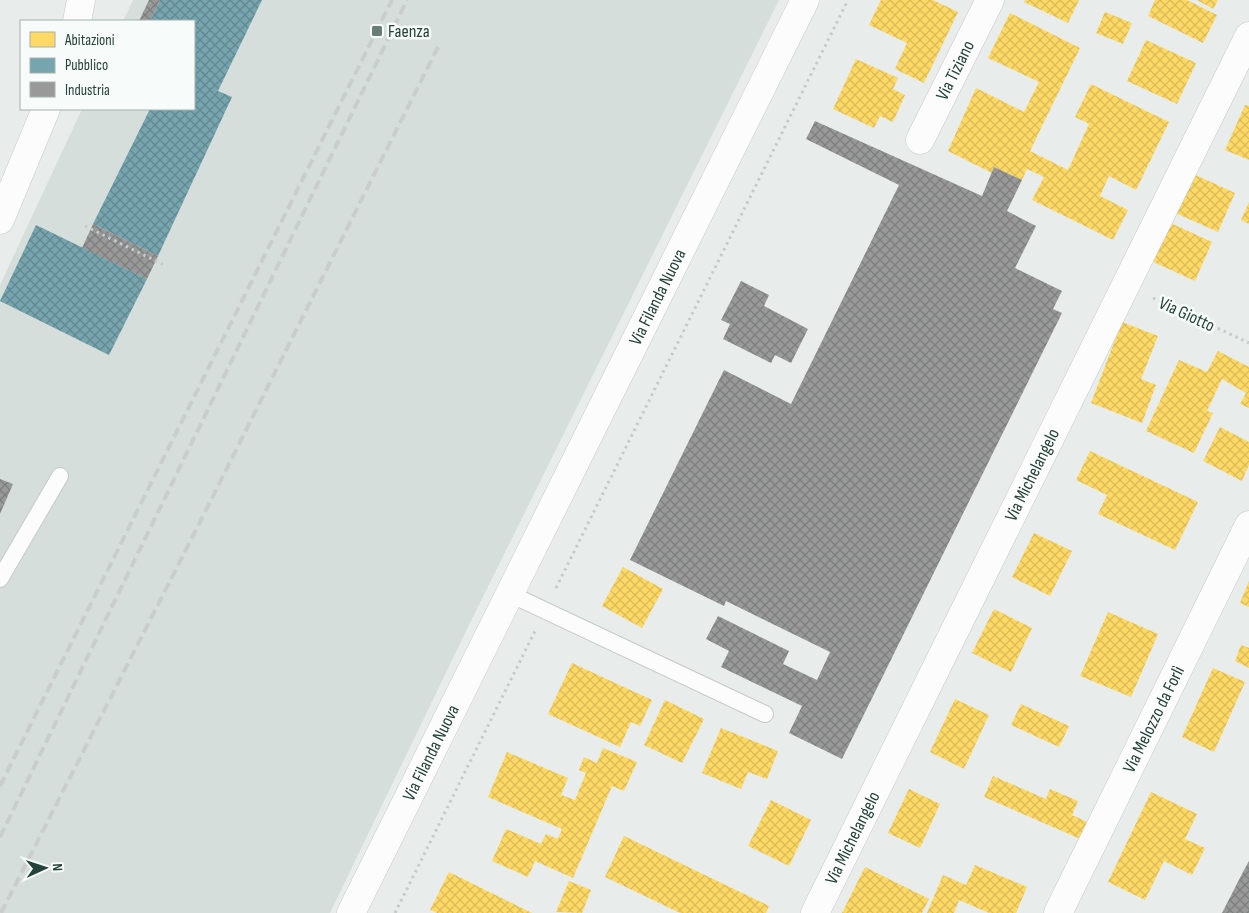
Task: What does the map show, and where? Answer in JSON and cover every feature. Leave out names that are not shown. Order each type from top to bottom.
[{"type":"street","points":[[77,20],[81,0]]},
{"type":"street","name":"Via Filanda Nuova","points":[[351,913],[805,0]]},
{"type":"street","name":"Via Tiziano","points":[[920,140],[989,0]]},
{"type":"street","name":"Via Michelangelo","points":[[814,913],[1249,36]]},
{"type":"street","points":[[0,220],[10,171],[45,110]]},
{"type":"street","name":"Via Melozzo da Forlì","points":[[1058,913],[1249,526]]},
{"type":"lane","points":[[0,579],[60,476]]},
{"type":"lane","points":[[510,594],[765,714]]},
{"type":"path","points":[[395,913],[848,0]]},
{"type":"path","points":[[85,226],[166,266]]},
{"type":"path","name":"Via Giotto","points":[[1125,286],[1249,343]]},
{"type":"shaded area","points":[[133,0],[779,0],[470,623],[330,913],[0,913],[0,285],[82,110],[195,110],[195,20],[123,20]]},
{"type":"building: Abitazioni","points":[[881,0],[933,0],[958,12],[924,83],[895,69],[907,43],[869,25]]},
{"type":"building: Abitazioni","points":[[1025,0],[1079,0],[1068,23],[1024,2]]},
{"type":"building: Abitazioni","points":[[1155,0],[1187,0],[1217,15],[1203,43],[1148,16]]},
{"type":"building: Abitazioni","points":[[1197,0],[1218,0],[1213,9]]},
{"type":"building: Abitazioni","points":[[1105,12],[1132,23],[1123,44],[1096,33]]},
{"type":"building: Abitazioni","points":[[1010,13],[1080,48],[1030,151],[1068,170],[1089,124],[1075,117],[1091,84],[1169,122],[1136,190],[1109,176],[1100,196],[1128,210],[1113,240],[1032,200],[1044,177],[1027,169],[1022,180],[994,167],[992,173],[948,151],[976,88],[1024,112],[1039,82],[988,58]]},
{"type":"building: Abitazioni","points":[[1146,40],[1196,63],[1177,104],[1127,81]]},
{"type":"building: Abitazioni","points":[[856,59],[898,78],[893,89],[905,95],[893,122],[880,116],[874,128],[833,109]]},
{"type":"building: Abitazioni","points":[[1245,105],[1249,106],[1249,160],[1225,150]]},
{"type":"building: Abitazioni","points":[[1189,172],[1235,193],[1218,232],[1171,211]]},
{"type":"building: Abitazioni","points":[[1249,202],[1249,224],[1241,220]]},
{"type":"building: Abitazioni","points":[[1166,221],[1212,242],[1195,281],[1149,260]]},
{"type":"building: Abitazioni","points":[[1122,322],[1158,336],[1141,379],[1156,385],[1142,423],[1091,403]]},
{"type":"building: Abitazioni","points":[[1218,351],[1249,367],[1249,408],[1240,404],[1246,393],[1222,379],[1207,411],[1213,413],[1194,453],[1146,431],[1179,360],[1207,372]]},
{"type":"building: Abitazioni","points":[[1220,427],[1249,442],[1249,465],[1242,481],[1203,461]]},
{"type":"building: Abitazioni","points":[[1090,451],[1198,502],[1175,550],[1098,514],[1107,495],[1076,480]]},
{"type":"building: Abitazioni","points":[[1034,533],[1072,551],[1050,596],[1012,577]]},
{"type":"building: Abitazioni","points":[[623,567],[663,589],[642,628],[602,606]]},
{"type":"building: Abitazioni","points":[[1249,581],[1249,607],[1240,603]]},
{"type":"building: Abitazioni","points":[[994,609],[1032,628],[1011,672],[972,653]]},
{"type":"building: Abitazioni","points":[[1108,612],[1158,634],[1131,697],[1080,676]]},
{"type":"building: Abitazioni","points":[[1241,645],[1249,648],[1249,668],[1235,661]]},
{"type":"building: Abitazioni","points":[[572,663],[652,700],[640,726],[631,722],[620,747],[548,714]]},
{"type":"building: Abitazioni","points":[[1213,668],[1245,682],[1214,752],[1182,737]]},
{"type":"building: Abitazioni","points":[[955,699],[989,715],[964,769],[930,752]]},
{"type":"building: Abitazioni","points":[[665,700],[704,719],[682,763],[644,745]]},
{"type":"building: Abitazioni","points":[[1021,704],[1069,726],[1059,747],[1011,725]]},
{"type":"building: Abitazioni","points":[[721,728],[778,751],[767,779],[748,772],[741,789],[702,773]]},
{"type":"building: Abitazioni","points":[[603,748],[637,762],[624,791],[612,786],[573,878],[535,861],[528,877],[492,861],[506,829],[541,844],[546,834],[558,839],[562,829],[488,797],[507,752],[568,778],[561,795],[575,800],[586,773],[579,770],[584,757],[597,763]]},
{"type":"building: Abitazioni","points":[[993,776],[1046,799],[1050,789],[1078,801],[1072,815],[1092,824],[1085,841],[984,797]]},
{"type":"building: Abitazioni","points":[[909,789],[940,804],[920,848],[888,833]]},
{"type":"building: Abitazioni","points":[[1151,792],[1197,814],[1185,839],[1205,848],[1192,875],[1164,861],[1145,900],[1108,882]]},
{"type":"building: Abitazioni","points":[[771,800],[811,820],[789,866],[748,846]]},
{"type":"building: Abitazioni","points":[[624,836],[769,906],[766,913],[680,913],[605,877]]},
{"type":"building: Abitazioni","points":[[975,865],[1027,887],[1016,913],[989,913],[959,900],[954,913],[927,913],[943,875],[966,885]]},
{"type":"building: Abitazioni","points":[[865,867],[929,899],[922,913],[842,913]]},
{"type":"building: Abitazioni","points":[[449,872],[532,913],[437,913],[430,910]]},
{"type":"building: Abitazioni","points":[[569,881],[591,890],[582,913],[556,912]]},
{"type":"building: Pubblico","points":[[160,0],[262,0],[218,91],[232,97],[158,256],[93,224],[150,110],[195,110],[195,20],[150,20]]},
{"type":"building: Pubblico","points":[[36,225],[147,279],[109,355],[0,301]]},
{"type":"building: Industria","points":[[149,0],[160,0],[150,20],[139,20]]},
{"type":"building: Industria","points":[[815,121],[982,196],[994,167],[1022,180],[1007,211],[1036,226],[1015,268],[1062,291],[1053,309],[1062,313],[842,759],[789,733],[802,706],[721,667],[729,651],[706,639],[718,616],[789,651],[783,664],[817,680],[830,652],[726,601],[724,606],[630,560],[724,370],[791,404],[899,185],[806,139]]},
{"type":"building: Industria","points":[[93,224],[158,256],[147,279],[82,248]]},
{"type":"building: Industria","points":[[741,281],[769,295],[764,306],[808,329],[791,363],[775,355],[771,363],[723,339],[730,324],[721,320]]},
{"type":"building: Industria","points":[[0,479],[13,484],[0,514]]},
{"type":"building: Industria","points":[[1249,861],[1249,913],[1222,913],[1243,872]]},
{"type":"railway","points":[[0,786],[392,0]]},
{"type":"railway","points":[[0,837],[407,0]]},
{"type":"railway","points":[[1,913],[198,526],[439,45]]},
{"type":"place","name":"Faenza","points":[[377,31]]}]
